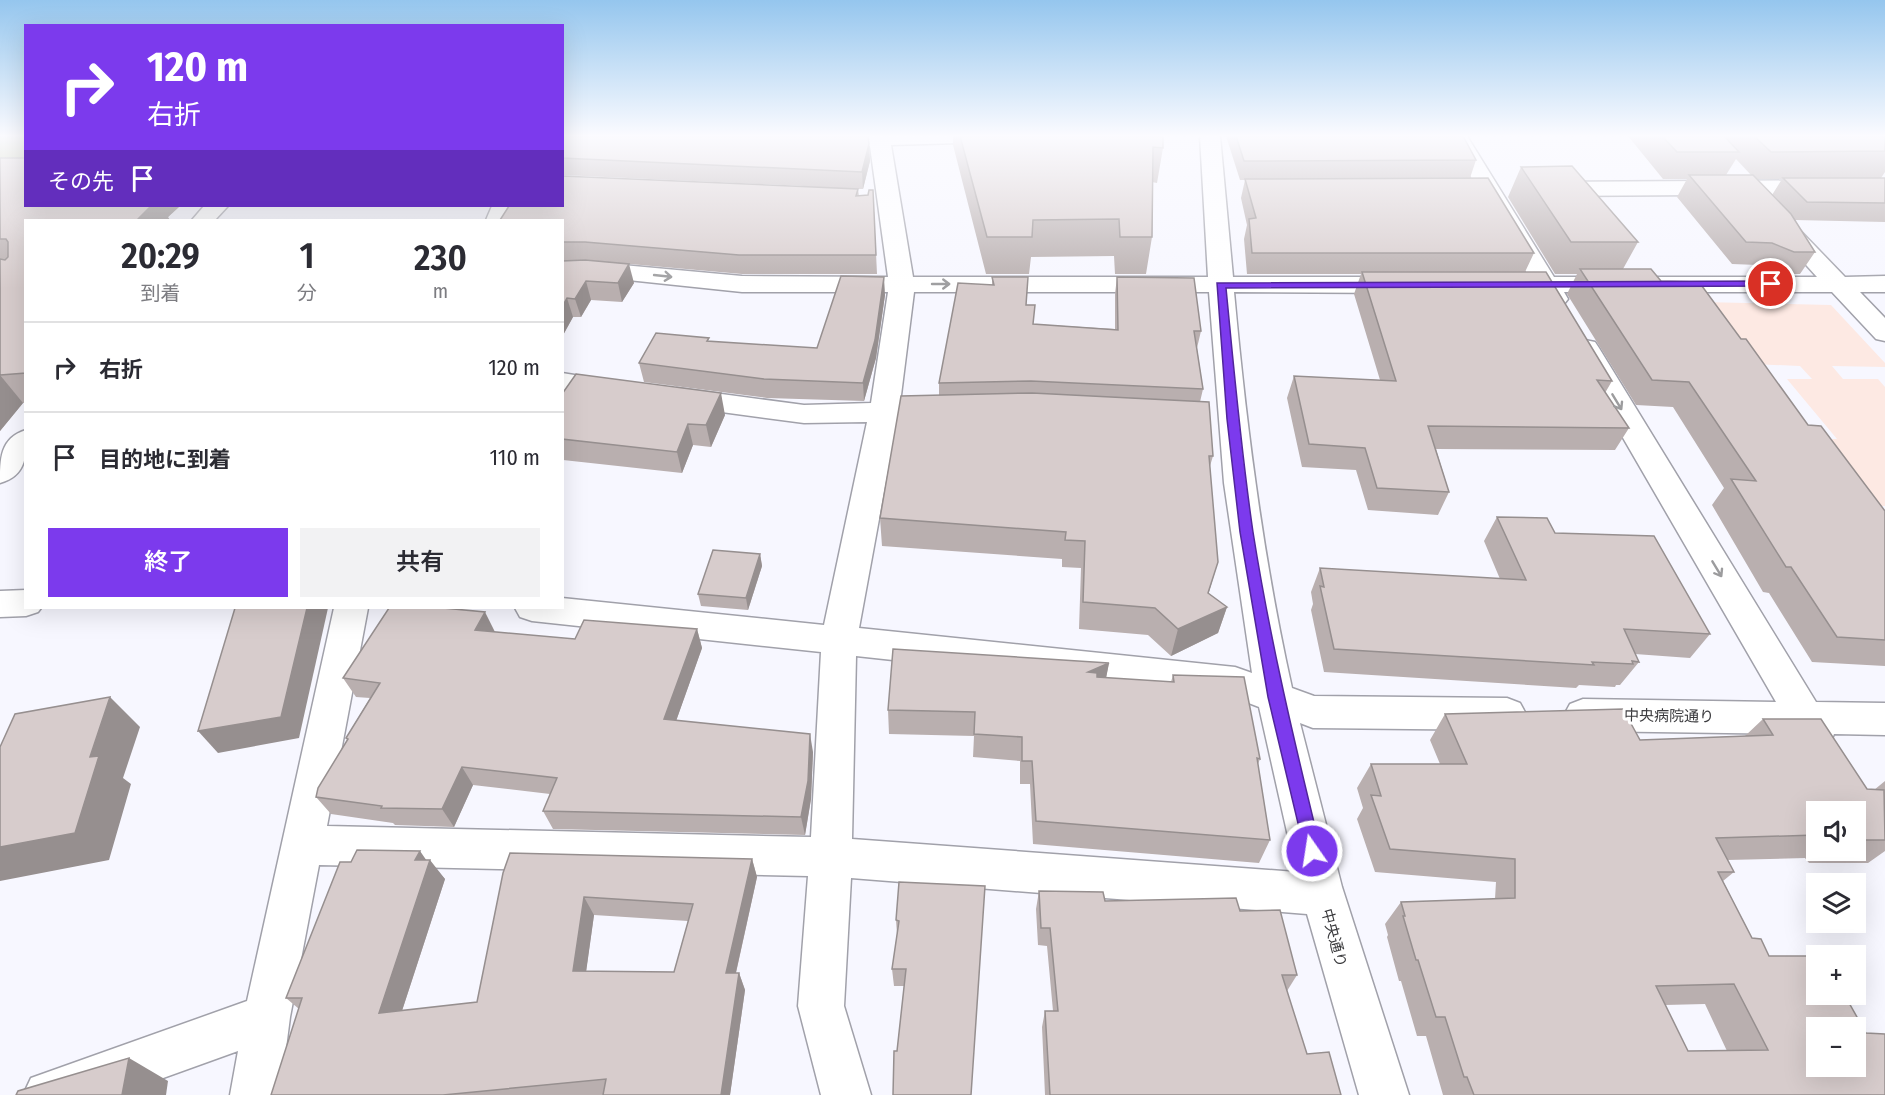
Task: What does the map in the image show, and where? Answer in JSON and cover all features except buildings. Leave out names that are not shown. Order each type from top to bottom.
[{"type":"street","points":[[846,1095],[821,1006],[831,857],[839,640],[884,412],[902,284],[876,199],[877,187]]},
{"type":"street","name":"中央通り","points":[[1225,187],[1220,285],[1221,418],[1246,532],[1276,697],[1323,895],[1350,996],[1384,1095]]},
{"type":"street","points":[[1830,759],[1547,285],[1497,189],[1871,187]]},
{"type":"street","points":[[1748,188],[1885,333]]},
{"type":"street","points":[[204,219],[215,207]]},
{"type":"street","points":[[564,271],[590,269],[742,284],[1430,285]]},
{"type":"street","points":[[1488,285],[1885,284]]},
{"type":"street","points":[[564,382],[804,414],[929,411]]},
{"type":"street","points":[[0,472],[24,442]]},
{"type":"street","points":[[0,604],[24,603]]},
{"type":"street","points":[[255,1095],[267,1017],[351,609]]},
{"type":"street","name":"中央病院通り","points":[[542,609],[1235,682],[1313,712],[1885,719]]},
{"type":"street","points":[[302,845],[831,857],[1323,895]]},
{"type":"street","points":[[48,1095],[267,1017]]},
{"type":"shaded area","points":[[1702,302],[1831,305],[1885,363],[1885,367],[1832,366],[1843,379],[1878,379],[1885,387],[1885,506],[1871,506],[1817,439],[1837,439],[1787,379],[1812,379],[1800,366],[1751,364]]},
{"type":"route","points":[[1312,851],[1276,697],[1246,532],[1220,285],[1771,284]]}]
